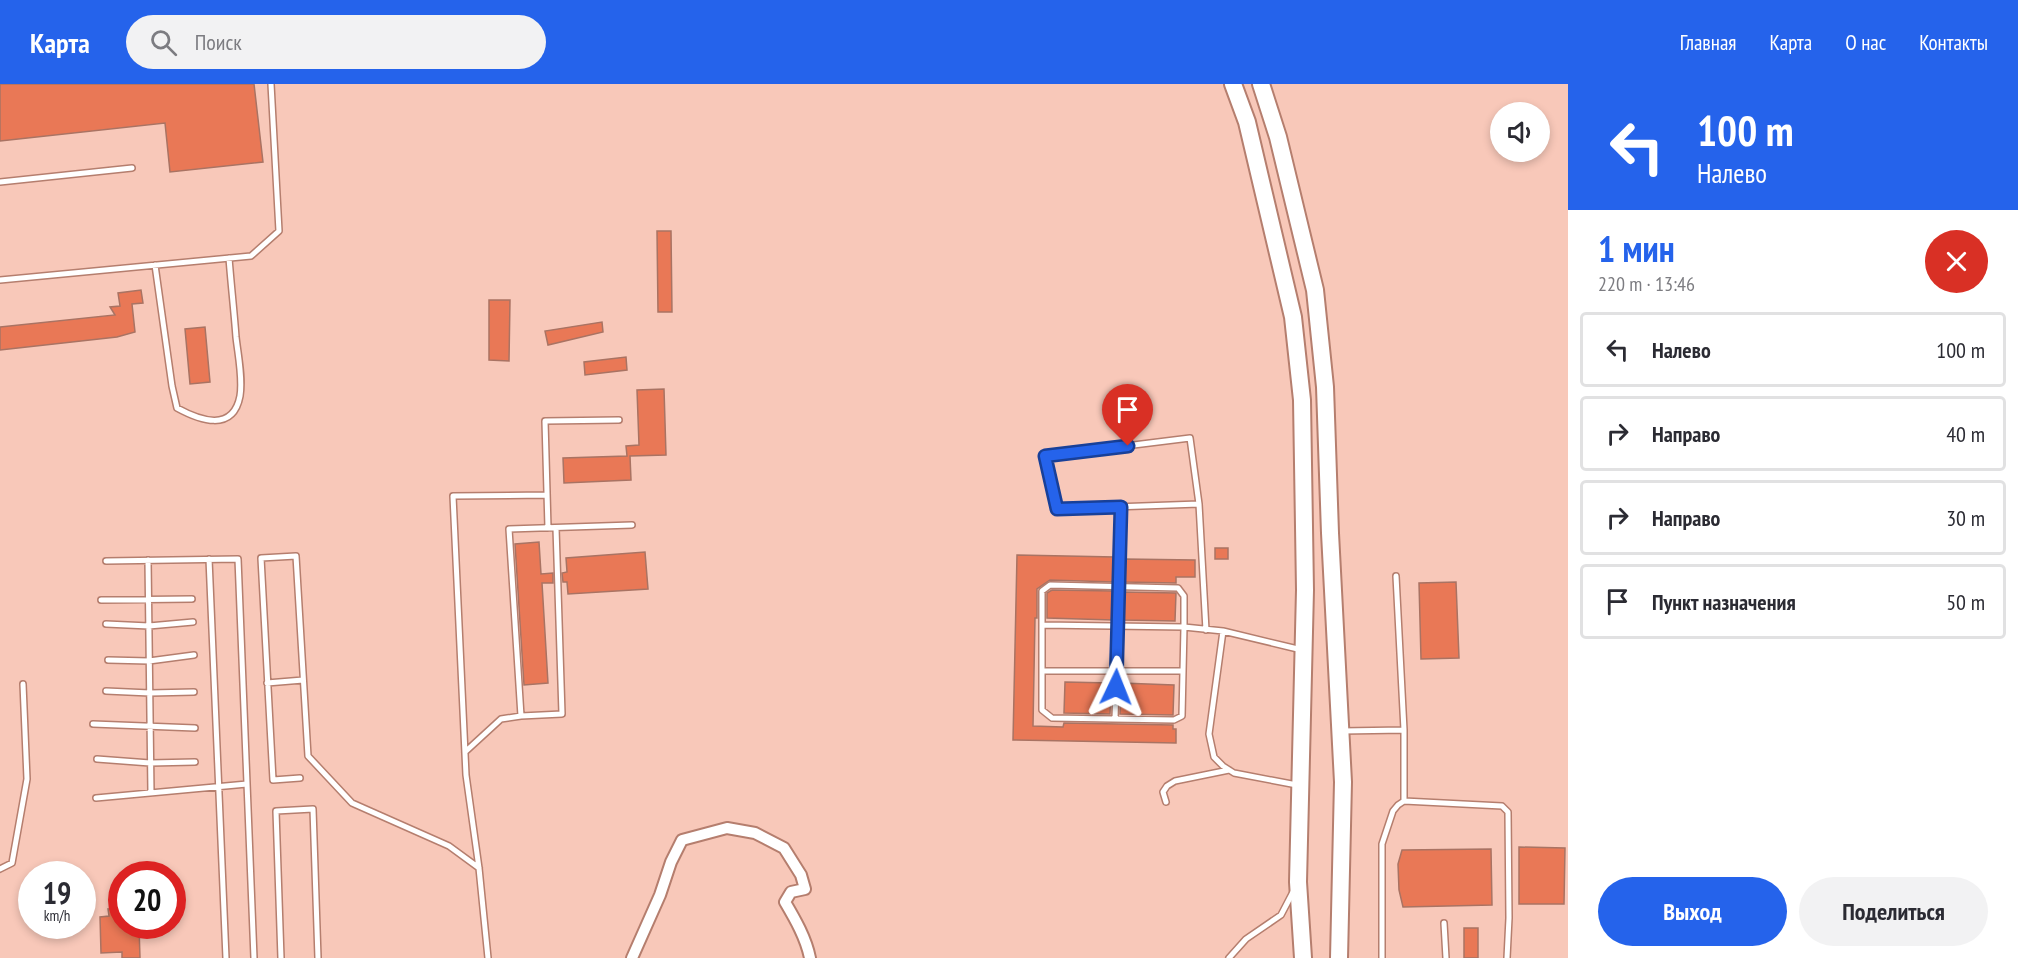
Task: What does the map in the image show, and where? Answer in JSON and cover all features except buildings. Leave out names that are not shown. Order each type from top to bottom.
[{"type":"main road","points":[[1233,84],[1247,122],[1293,317],[1302,400],[1305,579],[1298,882],[1303,958]]},
{"type":"main road","points":[[1261,84],[1281,148],[1315,290],[1325,387],[1343,782],[1339,958]]},
{"type":"street","points":[[632,958],[682,840],[727,828],[755,833],[784,848],[801,875],[805,889],[791,892],[784,902],[808,948],[810,958]]},
{"type":"lane","points":[[0,280],[251,256],[279,231],[271,84]]},
{"type":"lane","points":[[0,182],[132,168]]},
{"type":"lane","points":[[155,265],[177,408],[192,417],[208,422],[222,420],[232,412],[240,397],[240,371],[229,258]]},
{"type":"lane","points":[[548,528],[545,421],[620,420]]},
{"type":"lane","points":[[1199,504],[1057,509],[1045,456],[1190,438],[1199,504],[1206,630]]},
{"type":"lane","points":[[488,958],[479,868],[466,775],[453,496],[546,495]]},
{"type":"lane","points":[[1115,719],[1121,507]]},
{"type":"lane","points":[[521,716],[508,529],[632,525]]},
{"type":"lane","points":[[465,752],[501,719],[562,714],[556,528]]},
{"type":"lane","points":[[300,778],[273,780],[261,558],[296,556],[308,756],[352,803],[449,846],[479,868]]},
{"type":"lane","points":[[106,561],[238,559],[254,958]]},
{"type":"lane","points":[[148,560],[151,793]]},
{"type":"lane","points":[[209,560],[226,958]]},
{"type":"lane","points":[[1396,576],[1404,730],[1404,801]]},
{"type":"lane","points":[[1050,585],[1178,588],[1184,596],[1182,716],[1174,720],[1052,718],[1042,710],[1042,625],[1042,591],[1050,585]]},
{"type":"lane","points":[[101,600],[192,599]]},
{"type":"lane","points":[[106,624],[149,626],[193,622]]},
{"type":"lane","points":[[1042,625],[1184,627],[1223,631],[1304,651]]},
{"type":"lane","points":[[1223,631],[1209,734],[1214,757],[1229,770],[1245,776],[1300,785]]},
{"type":"lane","points":[[108,660],[149,660],[194,655]]},
{"type":"lane","points":[[1042,671],[1183,671]]},
{"type":"lane","points":[[267,683],[303,680]]},
{"type":"lane","points":[[0,869],[12,863],[27,779],[23,684]]},
{"type":"lane","points":[[106,691],[194,692]]},
{"type":"lane","points":[[93,724],[195,728]]},
{"type":"lane","points":[[1341,731],[1404,730]]},
{"type":"lane","points":[[97,759],[150,764],[195,762]]},
{"type":"lane","points":[[1166,802],[1163,792],[1175,781],[1229,770]]},
{"type":"lane","points":[[96,798],[247,784]]},
{"type":"lane","points":[[1382,958],[1382,844],[1393,811],[1404,801],[1506,808],[1508,812],[1509,906],[1507,958]]},
{"type":"lane","points":[[281,958],[276,811],[313,809],[318,958]]},
{"type":"lane","points":[[1229,958],[1246,939],[1281,915],[1298,882]]},
{"type":"lane","points":[[1444,923],[1446,958]]},
{"type":"route","points":[[1116,687],[1121,507],[1057,509],[1045,456],[1128,446]]}]
